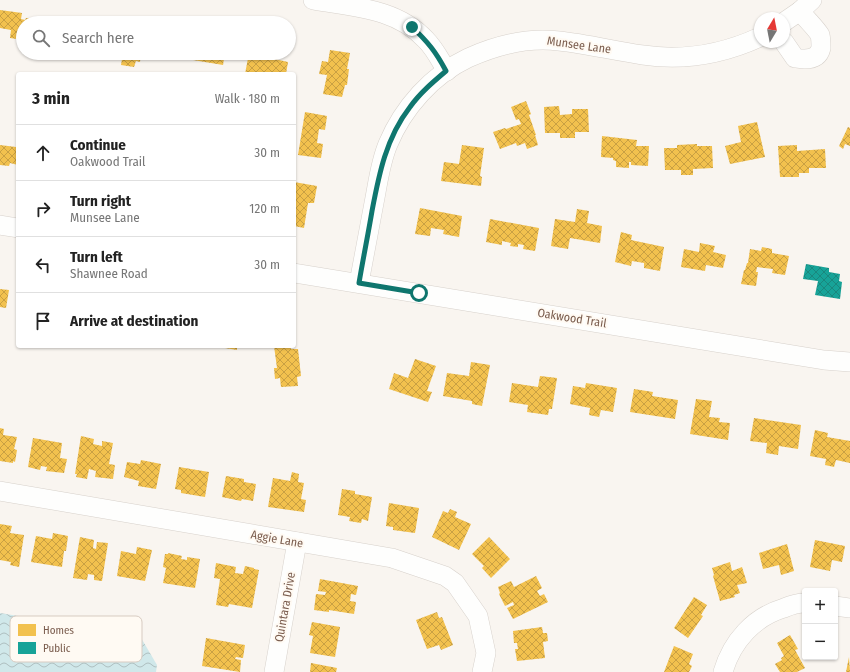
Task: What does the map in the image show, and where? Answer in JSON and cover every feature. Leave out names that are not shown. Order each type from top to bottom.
[{"type":"street","points":[[313,0],[379,11],[401,20],[426,39],[437,54],[446,71]]},
{"type":"street","points":[[788,48],[795,58],[805,60],[813,58],[819,53],[821,45],[820,36],[806,6],[790,18]]},
{"type":"street","name":"Munsee Lane","points":[[359,283],[380,168],[388,144],[410,106],[432,82],[462,60],[479,52],[503,44],[534,40],[559,41],[644,55],[681,57],[706,55],[723,51],[754,40]]},
{"type":"street","points":[[0,225],[16,228]]},
{"type":"street","name":"Oakwood Trail","points":[[296,273],[824,360],[850,362]]},
{"type":"street","name":"Aggie Lane","points":[[0,491],[392,558],[445,576],[455,583],[478,616],[486,652],[482,672]]},
{"type":"street","name":"Quintara Drive","points":[[274,672],[297,542]]},
{"type":"street","points":[[723,672],[736,644],[747,630],[773,611],[802,603]]},
{"type":"street","points":[[838,606],[850,608]]},
{"type":"water","points":[[0,613],[18,616],[10,616],[10,662],[142,662],[142,639],[157,665],[156,672],[0,672]]},
{"type":"building: Homes","points":[[0,10],[22,13],[22,16],[16,16],[16,39],[10,38],[11,30],[0,28]]},
{"type":"building: Homes","points":[[330,50],[350,53],[347,69],[349,69],[347,85],[345,85],[342,97],[323,94],[327,75],[319,74],[322,61],[328,62]]},
{"type":"building: Homes","points":[[122,60],[140,60],[140,62],[136,61],[134,67],[121,65]]},
{"type":"building: Homes","points":[[193,60],[224,60],[223,65]]},
{"type":"building: Homes","points":[[248,60],[279,60],[288,62],[286,72],[245,72]]},
{"type":"building: Homes","points":[[526,101],[531,114],[529,115],[538,145],[527,149],[525,143],[517,146],[516,143],[500,149],[493,132],[521,124],[519,119],[516,120],[511,107]]},
{"type":"building: Homes","points":[[559,106],[560,115],[572,114],[572,109],[588,109],[589,132],[575,132],[575,138],[560,138],[560,133],[545,133],[544,107]]},
{"type":"building: Homes","points":[[305,112],[327,116],[325,130],[319,129],[317,143],[323,144],[321,158],[298,155]]},
{"type":"building: Homes","points":[[757,122],[765,157],[730,164],[725,146],[741,142],[738,126]]},
{"type":"building: Homes","points":[[848,127],[850,128],[850,146],[845,144],[843,149],[839,146]]},
{"type":"building: Homes","points":[[602,136],[637,140],[636,146],[649,146],[648,166],[631,165],[631,162],[629,162],[629,168],[616,167],[616,161],[613,160],[613,158],[601,157]]},
{"type":"building: Homes","points":[[697,144],[697,146],[712,146],[713,168],[693,169],[693,175],[681,175],[681,170],[665,170],[664,148],[677,148],[677,145]]},
{"type":"building: Homes","points":[[0,145],[16,147],[16,164],[10,163],[9,166],[0,165]]},
{"type":"building: Homes","points":[[462,145],[484,148],[480,176],[482,177],[481,186],[441,181],[444,162],[459,164]]},
{"type":"building: Homes","points":[[797,145],[797,151],[825,149],[826,168],[809,168],[809,173],[799,173],[799,177],[780,177],[778,146]]},
{"type":"building: Homes","points":[[296,182],[317,186],[314,203],[308,203],[304,228],[296,226]]},
{"type":"building: Homes","points":[[420,208],[462,216],[459,237],[443,234],[444,230],[431,228],[430,236],[415,234]]},
{"type":"building: Homes","points":[[577,209],[589,211],[587,223],[602,226],[600,243],[570,238],[568,249],[551,246],[555,219],[575,222]]},
{"type":"building: Homes","points":[[490,219],[539,228],[535,251],[523,249],[524,245],[518,244],[518,247],[510,246],[511,243],[502,241],[502,245],[486,242]]},
{"type":"building: Homes","points":[[621,232],[632,235],[631,240],[664,247],[660,271],[644,268],[644,263],[632,261],[631,266],[615,262]]},
{"type":"building: Homes","points":[[700,243],[715,246],[713,252],[726,255],[723,268],[706,265],[705,271],[681,267],[684,249],[699,252]]},
{"type":"building: Homes","points":[[762,247],[772,249],[772,253],[789,256],[785,275],[772,273],[773,269],[757,267],[756,272],[758,272],[756,286],[741,284],[744,270],[748,263],[750,249],[761,251]]},
{"type":"building: Homes","points":[[0,289],[9,290],[6,308],[0,307]]},
{"type":"building: Homes","points":[[225,348],[237,348],[237,350]]},
{"type":"building: Homes","points":[[274,348],[298,349],[301,376],[297,377],[298,386],[281,387],[280,378],[275,379],[274,368],[277,368]]},
{"type":"building: Homes","points":[[415,359],[436,366],[427,391],[432,392],[428,402],[389,389],[394,373],[408,378]]},
{"type":"building: Homes","points":[[471,362],[490,365],[482,406],[472,404],[472,401],[443,396],[447,373],[469,376]]},
{"type":"building: Homes","points":[[540,376],[557,378],[552,409],[549,409],[548,415],[527,412],[528,405],[509,402],[512,383],[538,387]]},
{"type":"building: Homes","points":[[586,383],[617,388],[613,412],[601,410],[599,417],[589,415],[590,408],[570,404],[573,386],[585,388]]},
{"type":"building: Homes","points":[[634,389],[653,392],[652,396],[678,400],[675,419],[630,412]]},
{"type":"building: Homes","points":[[696,399],[712,401],[709,417],[720,418],[719,422],[730,423],[728,440],[690,434]]},
{"type":"building: Homes","points":[[754,418],[801,425],[798,449],[779,446],[778,455],[766,453],[767,443],[750,441]]},
{"type":"building: Homes","points":[[0,428],[4,429],[3,435],[17,437],[14,449],[17,450],[15,462],[13,461],[13,463],[0,461]]},
{"type":"building: Homes","points":[[815,430],[828,433],[827,437],[850,441],[850,463],[836,460],[834,467],[825,465],[826,459],[810,456]]},
{"type":"building: Homes","points":[[81,436],[94,439],[93,444],[102,446],[102,441],[113,443],[109,464],[115,465],[113,479],[95,477],[96,471],[89,469],[87,479],[76,477],[77,474],[75,474]]},
{"type":"building: Homes","points":[[33,438],[62,443],[60,458],[67,459],[64,473],[46,471],[47,467],[41,466],[40,470],[28,467]]},
{"type":"building: Homes","points":[[141,460],[161,464],[156,489],[138,486],[139,481],[124,477],[127,462],[140,464]]},
{"type":"building: Homes","points":[[179,467],[209,472],[205,497],[181,493],[181,490],[175,489]]},
{"type":"building: Homes","points":[[292,472],[299,474],[298,482],[304,483],[301,499],[306,500],[304,512],[268,507],[273,478],[290,481]]},
{"type":"building: Homes","points":[[226,476],[244,479],[244,482],[256,484],[253,501],[242,499],[241,501],[222,497]]},
{"type":"building: Homes","points":[[342,489],[355,491],[355,494],[372,497],[368,521],[362,519],[361,523],[349,521],[350,517],[338,515]]},
{"type":"building: Homes","points":[[389,503],[419,508],[415,533],[393,530],[393,527],[386,526]]},
{"type":"building: Homes","points":[[450,509],[457,512],[455,517],[471,524],[459,550],[432,537],[443,511],[448,513]]},
{"type":"building: Homes","points":[[0,524],[12,526],[10,533],[24,535],[19,567],[10,565],[11,562],[0,560]]},
{"type":"building: Homes","points":[[53,533],[68,536],[62,567],[31,562],[36,536],[52,539]]},
{"type":"building: Homes","points":[[80,537],[94,540],[93,548],[96,549],[97,542],[108,543],[102,581],[94,580],[94,575],[88,574],[87,580],[73,578]]},
{"type":"building: Homes","points":[[489,537],[510,559],[491,578],[482,568],[484,566],[472,554]]},
{"type":"building: Homes","points":[[815,540],[845,546],[842,562],[832,560],[830,571],[810,567]]},
{"type":"building: Homes","points":[[787,544],[794,571],[781,575],[779,565],[763,569],[759,553]]},
{"type":"building: Homes","points":[[137,547],[152,550],[145,581],[117,576],[121,551],[136,554]]},
{"type":"building: Homes","points":[[168,553],[182,556],[181,559],[187,560],[187,557],[200,559],[195,588],[163,583],[166,568],[163,567],[165,554]]},
{"type":"building: Homes","points":[[730,562],[732,571],[742,567],[747,583],[737,585],[740,593],[734,595],[735,597],[720,601],[712,568]]},
{"type":"building: Homes","points":[[216,563],[236,567],[235,573],[243,574],[245,566],[259,570],[252,608],[229,604],[228,607],[216,605],[220,579],[214,578]]},
{"type":"building: Homes","points":[[536,576],[542,588],[537,591],[540,596],[544,594],[548,602],[513,619],[507,608],[514,605],[513,602],[505,606],[499,594],[498,587],[511,581],[514,587]]},
{"type":"building: Homes","points":[[320,579],[358,586],[356,595],[351,594],[350,601],[356,602],[354,614],[329,610],[329,612],[314,610],[316,594],[325,595],[326,592],[318,591]]},
{"type":"building: Homes","points":[[694,597],[707,605],[701,615],[703,616],[688,638],[674,628]]},
{"type":"building: Homes","points":[[437,612],[439,618],[442,617],[453,645],[441,650],[439,645],[427,649],[416,620]]},
{"type":"building: Homes","points":[[312,622],[340,627],[335,657],[310,653],[313,636],[309,635]]},
{"type":"building: Homes","points":[[542,627],[543,633],[547,633],[548,641],[543,642],[545,658],[517,661],[515,649],[518,649],[517,643],[514,643],[513,631]]},
{"type":"building: Homes","points":[[790,635],[798,649],[795,650],[805,668],[797,672],[780,672],[775,664],[782,660],[781,658],[784,656],[777,643]]},
{"type":"building: Homes","points":[[206,638],[245,645],[243,658],[236,657],[235,659],[241,660],[240,672],[202,666]]},
{"type":"building: Homes","points":[[674,646],[693,654],[689,664],[692,666],[689,672],[664,672]]},
{"type":"building: Homes","points":[[849,657],[850,672],[846,672]]},
{"type":"building: Homes","points":[[311,663],[337,668],[336,672],[310,672]]},
{"type":"building: Public","points":[[806,264],[829,268],[829,272],[840,274],[839,281],[842,282],[840,299],[815,295],[818,281],[803,279]]},
{"type":"route","points":[[412,27],[426,39],[437,54],[446,71],[432,82],[410,106],[388,144],[380,168],[359,283],[419,293]]}]
